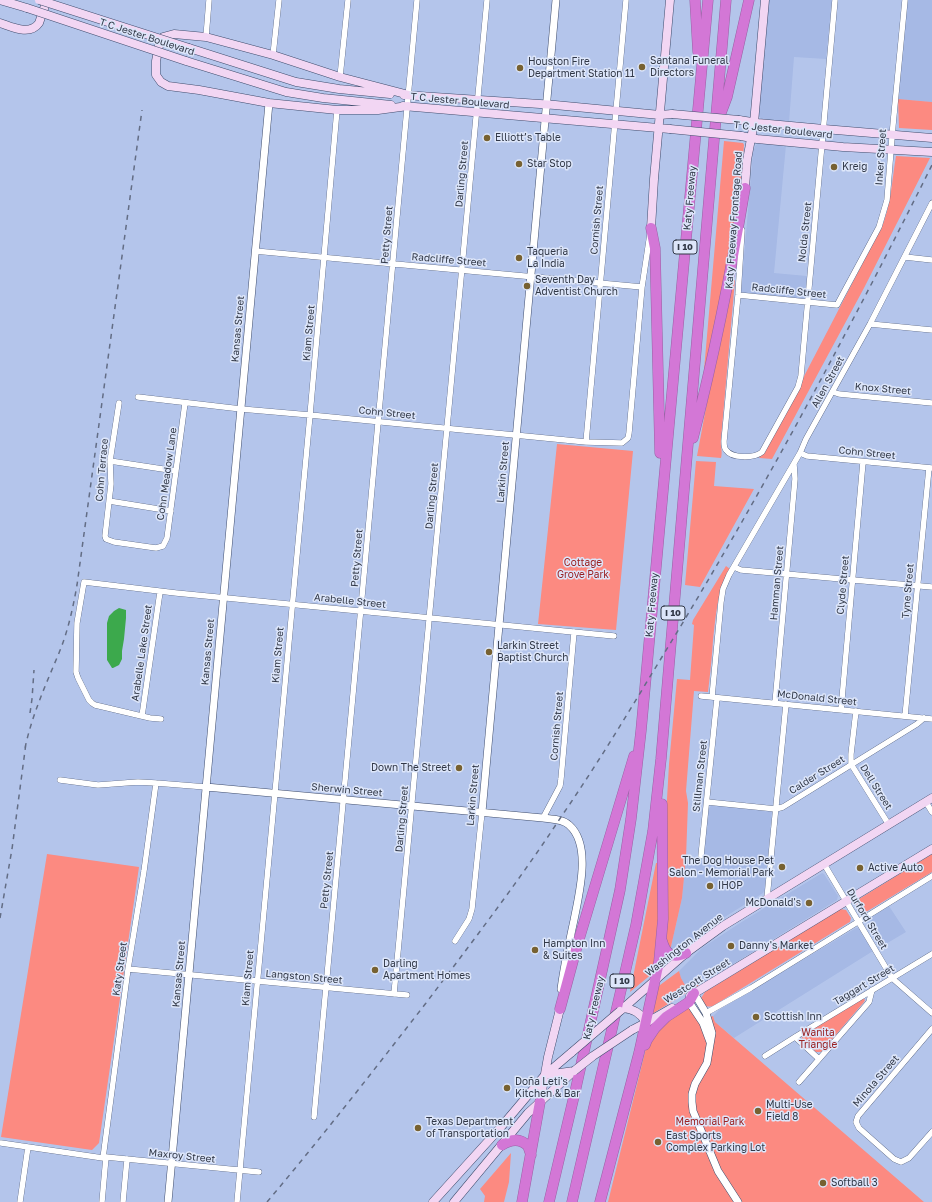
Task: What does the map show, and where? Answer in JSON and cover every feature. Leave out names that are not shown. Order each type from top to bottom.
[{"type":"highway","points":[[695,0],[700,91]]},
{"type":"highway","name":"Katy Freeway","points":[[549,1202],[620,890],[631,819],[641,731],[708,0]]},
{"type":"highway","name":"Katy Freeway","points":[[572,1202],[636,925],[653,831],[661,759],[726,0]]},
{"type":"highway","points":[[715,127],[727,97],[749,0]]},
{"type":"highway","points":[[685,468],[707,383],[745,188]]},
{"type":"highway","points":[[651,228],[655,248],[662,494]]},
{"type":"highway","points":[[560,1009],[641,731]]},
{"type":"highway","points":[[600,1202],[640,1053],[656,979],[662,941],[661,759]]},
{"type":"highway","points":[[662,941],[664,949],[667,953],[679,956],[686,954]]},
{"type":"highway","points":[[640,1053],[655,1028],[692,998]]},
{"type":"highway","points":[[522,1202],[540,1102]]},
{"type":"highway","points":[[502,1146],[508,1141],[522,1141],[528,1146],[530,1155]]},
{"type":"main road","name":"T C Jester Boulevard","points":[[0,0],[286,92],[323,98],[670,129],[822,145],[932,152]]},
{"type":"main road","name":"T C Jester Boulevard","points":[[39,0],[296,82],[339,89],[501,102],[547,104],[660,115],[672,114],[824,130],[932,138]]},
{"type":"main road","points":[[0,22],[21,29],[32,29],[40,23],[47,0]]},
{"type":"main road","points":[[651,228],[670,0]]},
{"type":"main road","name":"Katy Freeway Frontage Road","points":[[745,188],[747,160],[754,123],[764,0]]},
{"type":"main road","points":[[408,106],[378,110],[337,110],[269,103],[199,90],[168,86],[157,78],[155,71],[161,38],[174,34],[206,37],[273,55],[340,77],[409,95]]},
{"type":"main road","points":[[501,102],[502,115]]},
{"type":"main road","name":"Washington Avenue","points":[[433,1202],[501,1127],[545,1075],[555,1070],[686,954],[723,926],[767,898],[929,800]]},
{"type":"main road","name":"Westcott Street","points":[[540,1102],[593,1056],[632,1030],[692,998],[932,849]]},
{"type":"main road","points":[[628,1006],[642,1016],[646,1022]]},
{"type":"main road","points":[[457,1200],[528,1113],[540,1102],[548,1057],[560,1009]]},
{"type":"main road","points":[[555,1070],[574,1071]]},
{"type":"street","points":[[206,37],[209,0]]},
{"type":"street","points":[[273,55],[278,0]]},
{"type":"street","points":[[340,77],[348,0]]},
{"type":"street","name":"Petty Street","points":[[314,1117],[417,0]]},
{"type":"street","name":"Darling Street","points":[[394,994],[487,0]]},
{"type":"street","name":"Larkin Street","points":[[455,941],[469,919],[472,909],[556,0]]},
{"type":"street","name":"Cornish Street","points":[[586,442],[626,0]]},
{"type":"street","name":"Nolda Street","points":[[759,455],[798,387],[802,363],[835,0]]},
{"type":"street","name":"Inker Street","points":[[837,305],[879,227],[885,208],[904,0]]},
{"type":"street","name":"Kansas Street","points":[[168,1202],[269,103]]},
{"type":"street","name":"Kiam Street","points":[[237,1202],[337,110]]},
{"type":"street","name":"Katy Freeway Frontage Road","points":[[745,188],[738,295],[724,441],[727,452],[734,455],[759,455]]},
{"type":"street","name":"Allen Street","points":[[734,567],[800,453],[806,439],[870,324],[932,204]]},
{"type":"street","points":[[642,286],[651,228]]},
{"type":"street","name":"Radcliffe Street","points":[[255,251],[642,286]]},
{"type":"street","points":[[905,257],[932,260]]},
{"type":"street","name":"Cohn Street","points":[[138,397],[241,409],[617,444],[624,442],[628,438],[629,433],[642,286]]},
{"type":"street","name":"Radcliffe Street","points":[[738,295],[837,305]]},
{"type":"street","points":[[870,324],[932,330]]},
{"type":"street","name":"Knox Street","points":[[833,392],[839,394],[932,403]]},
{"type":"street","name":"Cohn Terrace","points":[[119,402],[110,461],[111,484],[104,532],[106,539],[114,542],[156,548],[163,546]]},
{"type":"street","name":"Cohn Meadow Lane","points":[[163,546],[167,538],[185,403]]},
{"type":"street","name":"Cohn Street","points":[[800,453],[807,456],[930,468]]},
{"type":"street","points":[[110,461],[176,471]]},
{"type":"street","name":"Clyde Street","points":[[841,710],[863,462]]},
{"type":"street","name":"Hamman Street","points":[[775,703],[795,479],[794,464]]},
{"type":"street","name":"Tyne Street","points":[[905,716],[930,468]]},
{"type":"street","points":[[109,501],[171,511]]},
{"type":"street","points":[[734,567],[740,570],[932,587]]},
{"type":"street","name":"Stillman Street","points":[[701,856],[707,802],[721,602],[723,589],[734,567]]},
{"type":"street","name":"Arabelle Street","points":[[142,716],[92,703],[78,678],[76,663],[77,623],[84,582],[160,592],[614,636]]},
{"type":"street","name":"Arabelle Lake Street","points":[[142,716],[160,592]]},
{"type":"street","name":"Cornish Street","points":[[543,818],[560,786],[561,780],[574,632]]},
{"type":"street","name":"McDonald Street","points":[[701,696],[932,718]]},
{"type":"street","points":[[767,898],[786,704]]},
{"type":"street","name":"Dell Street","points":[[856,711],[851,764],[889,825]]},
{"type":"street","points":[[142,716],[161,719]]},
{"type":"street","name":"Calder Street","points":[[776,809],[783,807],[917,724],[924,718]]},
{"type":"street","name":"Sherwin Street","points":[[60,780],[98,785],[138,782],[206,787],[412,807],[482,812],[563,821],[568,824],[575,833],[581,854],[582,875],[562,984],[560,1009]]},
{"type":"street","name":"Katy Street","points":[[102,1202],[105,1158],[128,969],[144,871],[156,783]]},
{"type":"street","points":[[929,800],[932,812]]},
{"type":"street","points":[[707,802],[776,809]]},
{"type":"street","name":"Durford Street","points":[[824,864],[892,978],[932,1013]]},
{"type":"street","points":[[706,1012],[751,988],[932,876]]},
{"type":"street","name":"Taggart Street","points":[[765,1056],[932,954]]},
{"type":"street","name":"Langston Street","points":[[128,969],[407,995]]},
{"type":"street","points":[[799,1082],[869,1002],[872,990]]},
{"type":"street","points":[[692,998],[706,1012],[712,1033],[707,1063],[695,1084],[692,1094],[693,1111],[718,1171],[738,1202]]},
{"type":"street","points":[[692,998],[710,1042]]},
{"type":"street","name":"Minola Street","points":[[932,1029],[858,1116],[856,1122],[859,1128],[894,1159],[901,1162],[909,1158],[932,1132]]},
{"type":"street","points":[[795,1037],[819,1059]]},
{"type":"street","name":"Maxroy Street","points":[[1,1143],[105,1158],[259,1172]]},
{"type":"street","points":[[20,1202],[28,1147]]},
{"type":"street","points":[[123,1202],[127,1159]]},
{"type":"shaded area","points":[[766,0],[832,0],[826,59],[794,57],[789,122],[762,119],[757,115]]},
{"type":"shaded area","points":[[907,0],[932,0],[932,102],[898,99]]},
{"type":"shaded area","points":[[759,143],[786,145],[774,273],[807,276],[805,296],[802,299],[743,294],[741,291],[753,153],[755,146]]},
{"type":"shaded area","points":[[119,608],[126,610],[122,659],[119,665],[112,668],[107,660],[107,623],[109,616]]},
{"type":"shaded area","points":[[712,805],[772,812],[765,889],[763,893],[704,930],[678,951],[670,951],[682,898],[686,858],[703,859],[708,809]]},
{"type":"shaded area","points":[[822,873],[838,896],[837,900],[699,985],[697,981],[685,985],[679,971],[702,948]]},
{"type":"shaded area","points":[[889,906],[906,932],[879,948],[867,927],[867,923],[869,919]]},
{"type":"shaded area","points":[[856,928],[859,928],[873,951],[734,1038],[715,1022],[713,1016],[719,1010]]},
{"type":"green space","points":[[898,99],[932,102],[932,130],[899,128]]},
{"type":"green space","points":[[724,141],[743,143],[744,145],[739,199],[708,370],[704,370]]},
{"type":"green space","points":[[896,156],[930,158],[864,288],[772,459],[759,458],[793,397],[881,229],[889,202]]},
{"type":"green space","points":[[730,279],[735,280],[721,442],[722,455],[721,458],[697,456]]},
{"type":"green space","name":"Cottage Grove Park","points":[[557,444],[633,451],[616,630],[538,624]]},
{"type":"green space","points":[[696,461],[716,462],[714,486],[754,489],[700,587],[685,585]]},
{"type":"green space","points":[[726,566],[730,569],[722,586],[716,612],[708,692],[694,691],[686,791],[688,803],[686,858],[682,898],[670,951],[665,940],[665,834],[669,764],[677,679],[690,680],[694,625],[692,624],[693,620]]},
{"type":"green space","points":[[47,854],[139,867],[99,1143],[92,1150],[1,1137]]},
{"type":"green space","points":[[932,854],[932,872],[866,912],[861,911],[856,904],[857,900]]},
{"type":"green space","points":[[656,863],[660,863],[660,916],[653,973],[630,992]]},
{"type":"green space","points":[[840,909],[846,910],[851,918],[850,922],[713,1006],[707,1006],[702,1002],[701,998],[705,992]]},
{"type":"green space","points":[[679,971],[685,985],[697,981],[699,985],[652,1014],[656,988]]},
{"type":"green space","name":"Wanita Triangle","points":[[863,998],[865,1000],[864,1002],[821,1052],[816,1052],[802,1039],[803,1035]]},
{"type":"green space","name":"Memorial Park","points":[[686,1008],[690,1009],[698,1022],[713,1016],[715,1022],[924,1202],[608,1202],[647,1044],[656,1029]]},
{"type":"green space","points":[[511,1153],[509,1182],[504,1202],[484,1202],[485,1196],[480,1189]]},
{"type":"railway","points":[[25,748],[35,712],[65,636],[77,585],[142,110]]},
{"type":"railway","points":[[267,1202],[348,1103],[461,957],[529,864],[597,763],[728,546],[764,483],[833,357],[932,165]]},
{"type":"railway","points":[[30,713],[34,670]]},
{"type":"railway","points":[[0,918],[12,849],[26,743]]},
{"type":"place","name":"Santana Funeral Directors","points":[[642,67]]},
{"type":"place","name":"Houston Fire Department Station 11","points":[[520,68]]},
{"type":"place","name":"Elliott’s Table","points":[[487,138]]},
{"type":"place","name":"Star Stop","points":[[519,164]]},
{"type":"place","name":"Kreig","points":[[834,167]]},
{"type":"place","name":"Taqueria La India","points":[[519,258]]},
{"type":"place","name":"Seventh Day Adventist Church","points":[[527,286]]},
{"type":"place","name":"Larkin Street Baptist Church","points":[[489,652]]},
{"type":"place","name":"Down The Street","points":[[459,768]]},
{"type":"place","name":"The Dog House Pet Salon - Memorial Park","points":[[782,867]]},
{"type":"place","name":"Active Auto","points":[[860,868]]},
{"type":"place","name":"IHOP","points":[[710,886]]},
{"type":"place","name":"McDonald's","points":[[809,903]]},
{"type":"place","name":"Danny's Market","points":[[731,946]]},
{"type":"place","name":"Hampton Inn & Suites","points":[[535,950]]},
{"type":"place","name":"Darling Apartment Homes","points":[[375,970]]},
{"type":"place","name":"Scottish Inn","points":[[756,1017]]},
{"type":"place","name":"Doña Leti's Kitchen & Bar","points":[[507,1088]]},
{"type":"place","name":"Multi-Use Field 8","points":[[758,1111]]},
{"type":"place","name":"Texas Department of Transportation","points":[[418,1128]]},
{"type":"place","name":"East Sports Complex Parking Lot","points":[[658,1142]]},
{"type":"place","name":"Softball 3","points":[[823,1183]]}]
